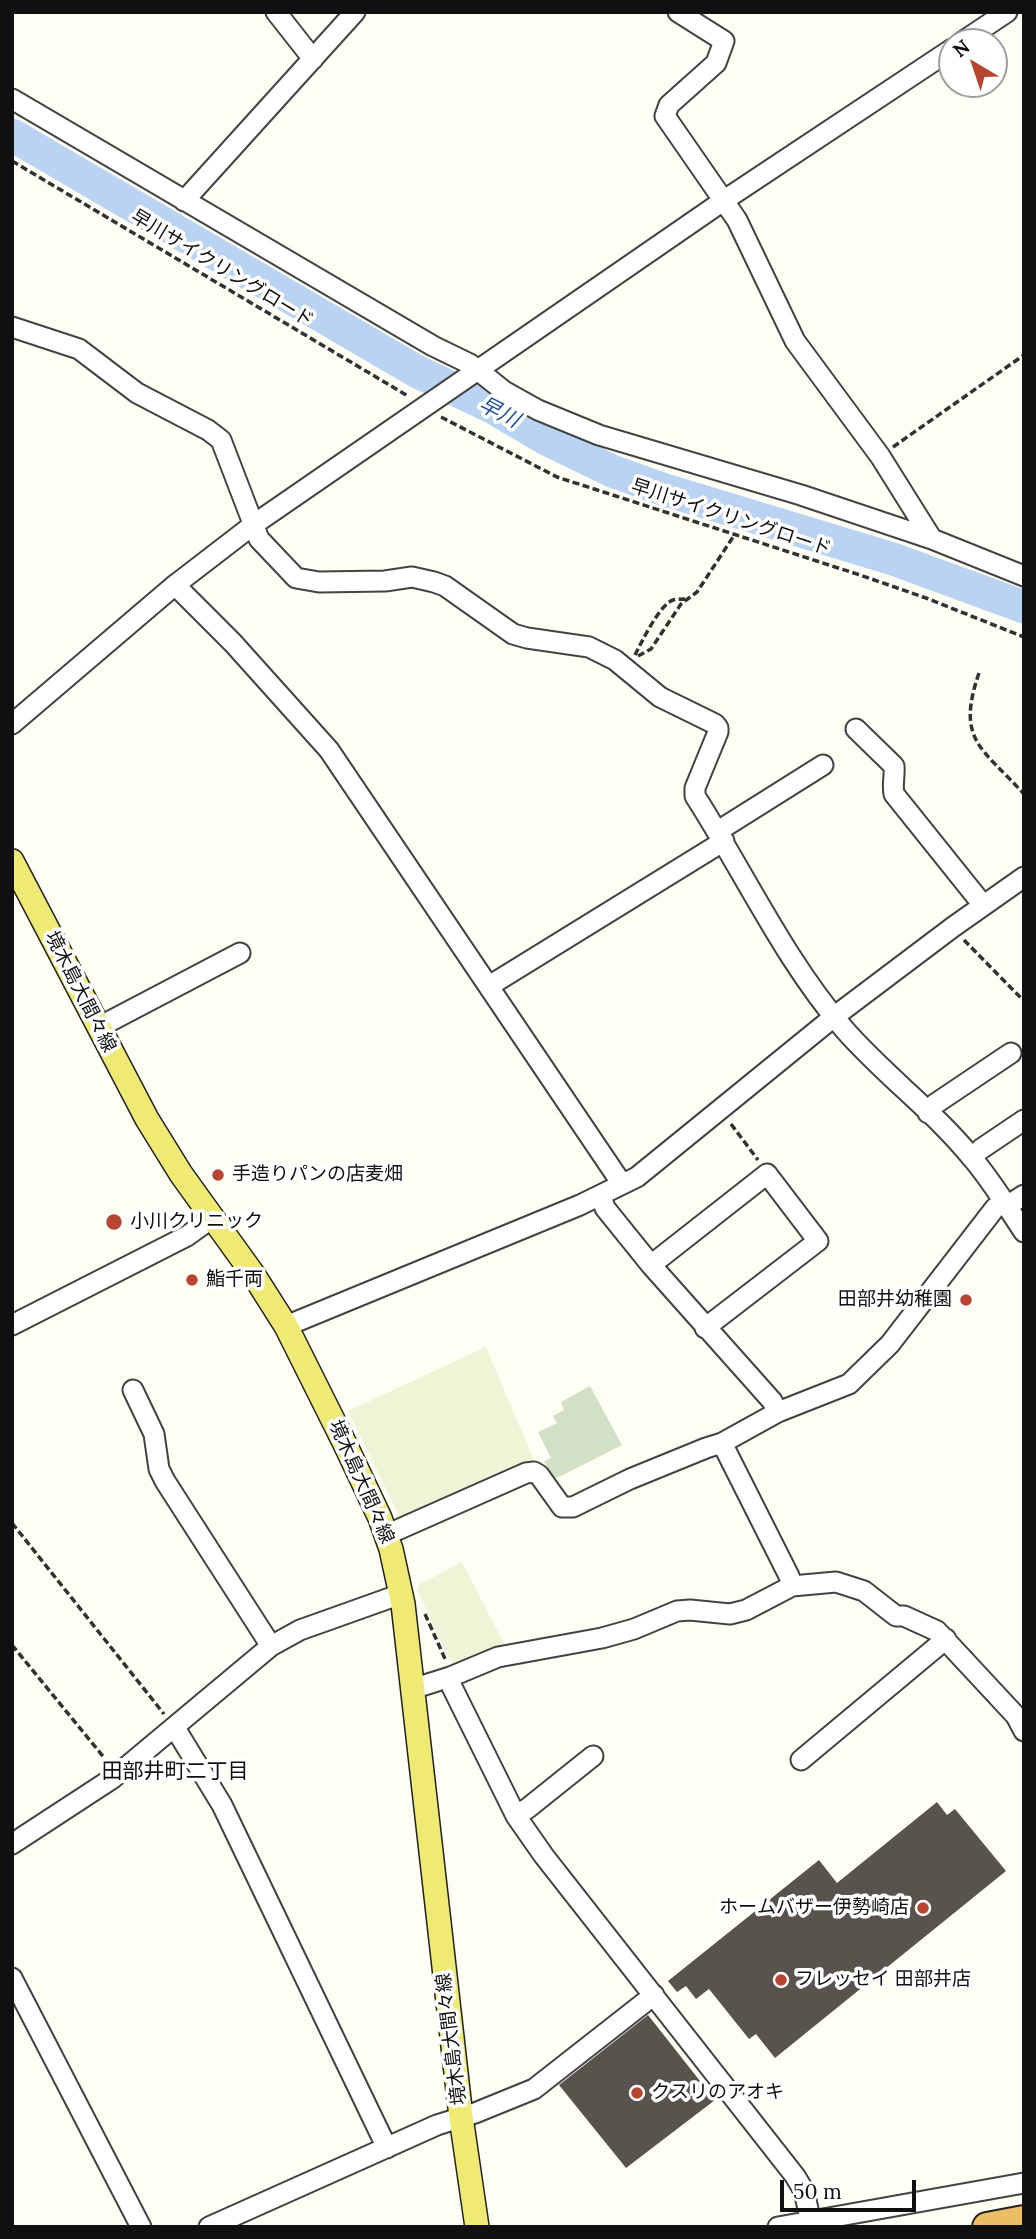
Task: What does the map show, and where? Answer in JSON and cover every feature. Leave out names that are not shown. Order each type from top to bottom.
[{"type":"highway","points":[[986,2227],[1024,2220]]},
{"type":"main road","name":"境木島大間々線","points":[[12,860],[146,1119],[286,1326],[387,1535],[401,1594],[461,2117],[477,2227]]},
{"type":"street","points":[[276,12],[313,59]]},
{"type":"street","points":[[184,201],[355,12]]},
{"type":"street","points":[[678,12],[724,41],[716,63],[669,105],[665,117],[737,220],[795,341],[880,456],[932,539]]},
{"type":"street","points":[[983,28],[1007,12]]},
{"type":"street","points":[[12,724],[175,585],[253,525],[723,201],[938,58]]},
{"type":"street","points":[[12,99],[433,346],[470,364],[475,373],[538,410],[599,435],[801,495],[932,539],[1024,576]]},
{"type":"street","points":[[12,327],[79,349],[136,393],[208,430],[221,440],[259,539],[296,578],[319,582],[385,581],[412,577],[435,582],[445,586],[513,634],[589,647],[615,660],[660,697],[715,724],[718,732],[694,792],[769,920],[807,981],[844,1030],[972,1157],[1024,1232]]},
{"type":"street","points":[[175,585],[233,643],[329,750],[622,1184]]},
{"type":"street","points":[[856,729],[894,766],[894,794],[983,905]]},
{"type":"street","points":[[489,986],[721,836],[823,765]]},
{"type":"street","points":[[286,1326],[601,1196],[637,1177],[835,1016],[1024,877]]},
{"type":"street","points":[[99,1027],[240,953]]},
{"type":"street","points":[[928,1113],[935,1104],[1011,1052]]},
{"type":"street","points":[[972,1157],[1024,1121]]},
{"type":"street","points":[[651,1265],[767,1174],[818,1241],[705,1328]]},
{"type":"street","points":[[387,1535],[526,1472],[534,1472],[544,1480],[556,1502],[567,1508],[722,1443],[778,1412],[849,1384],[890,1344],[995,1208],[1024,1195]]},
{"type":"street","points":[[601,1196],[605,1208],[651,1265],[772,1401],[778,1412]]},
{"type":"street","points":[[12,1325],[187,1236],[212,1217]]},
{"type":"street","points":[[133,1391],[154,1434],[159,1469],[271,1646]]},
{"type":"street","points":[[722,1443],[792,1586]]},
{"type":"street","points":[[412,1689],[451,1672],[498,1657],[602,1638],[634,1629],[677,1611],[690,1610],[722,1615],[737,1613],[792,1586],[827,1582],[848,1584],[864,1591],[896,1616],[904,1616],[937,1631],[1021,1719]]},
{"type":"street","points":[[12,1844],[113,1778],[271,1646],[300,1630],[401,1594]]},
{"type":"street","points":[[801,1760],[946,1639]]},
{"type":"street","points":[[451,1672],[452,1686],[516,1816],[544,1856],[796,2176],[804,2191],[811,2224]]},
{"type":"street","points":[[175,1728],[222,1805],[387,2148]]},
{"type":"street","points":[[516,1816],[593,1756]]},
{"type":"street","points":[[12,1978],[141,2227]]},
{"type":"street","points":[[209,2227],[437,2125],[534,2090],[654,1995]]},
{"type":"street","points":[[778,2227],[811,2224],[1024,2183]]},
{"type":"path","name":"早川サイクリングロード","points":[[12,161],[426,407],[556,477],[926,598],[1024,637]]},
{"type":"path","points":[[880,456],[1024,355]]},
{"type":"path","points":[[687,599],[671,600],[667,604],[649,628],[634,658],[651,649],[687,599],[697,592],[736,534]]},
{"type":"path","points":[[979,673],[972,695],[970,729],[975,740],[1024,794]]},
{"type":"path","points":[[953,927],[1024,1001]]},
{"type":"path","points":[[720,1109],[767,1174]]},
{"type":"path","points":[[12,1524],[175,1728]]},
{"type":"path","points":[[425,1612],[451,1672]]},
{"type":"path","points":[[12,1645],[110,1765],[113,1778]]},
{"type":"green space","points":[[486,1347],[535,1463],[403,1524],[348,1411]]},
{"type":"green space","points":[[590,1386],[622,1445],[553,1480],[544,1461],[551,1458],[538,1432],[557,1423],[553,1416],[564,1410],[561,1402]]},
{"type":"green space","points":[[462,1562],[506,1648],[459,1666],[450,1661],[417,1589],[420,1584]]},
{"type":"building","points":[[937,1802],[947,1815],[955,1809],[1006,1871],[775,2058],[756,2034],[749,2039],[709,1989],[696,1999],[686,1986],[677,1992],[668,1981],[819,1860],[837,1883]]},
{"type":"building","name":"クスリのアオキ","points":[[648,2015],[715,2100],[626,2168],[559,2085]]},
{"type":"waterway","name":"早川","points":[[12,135],[416,371],[492,407],[548,440],[612,471],[662,489],[893,559],[1024,607]]},
{"type":"place","name":"手造りパンの店麦畑","points":[[218,1175]]},
{"type":"place","name":"小川クリニック","points":[[114,1222]]},
{"type":"place","name":"鮨千両","points":[[192,1280]]},
{"type":"place","name":"田部井幼稚園","points":[[966,1300]]},
{"type":"place","name":"ホームバザー伊勢崎店","points":[[923,1908]]},
{"type":"place","name":"フレッセイ 田部井店","points":[[781,1980]]},
{"type":"place","name":"クスリのアオキ","points":[[637,2093]]},
{"type":"district","name":"田部井町二丁目","points":[[175,1772]]}]
